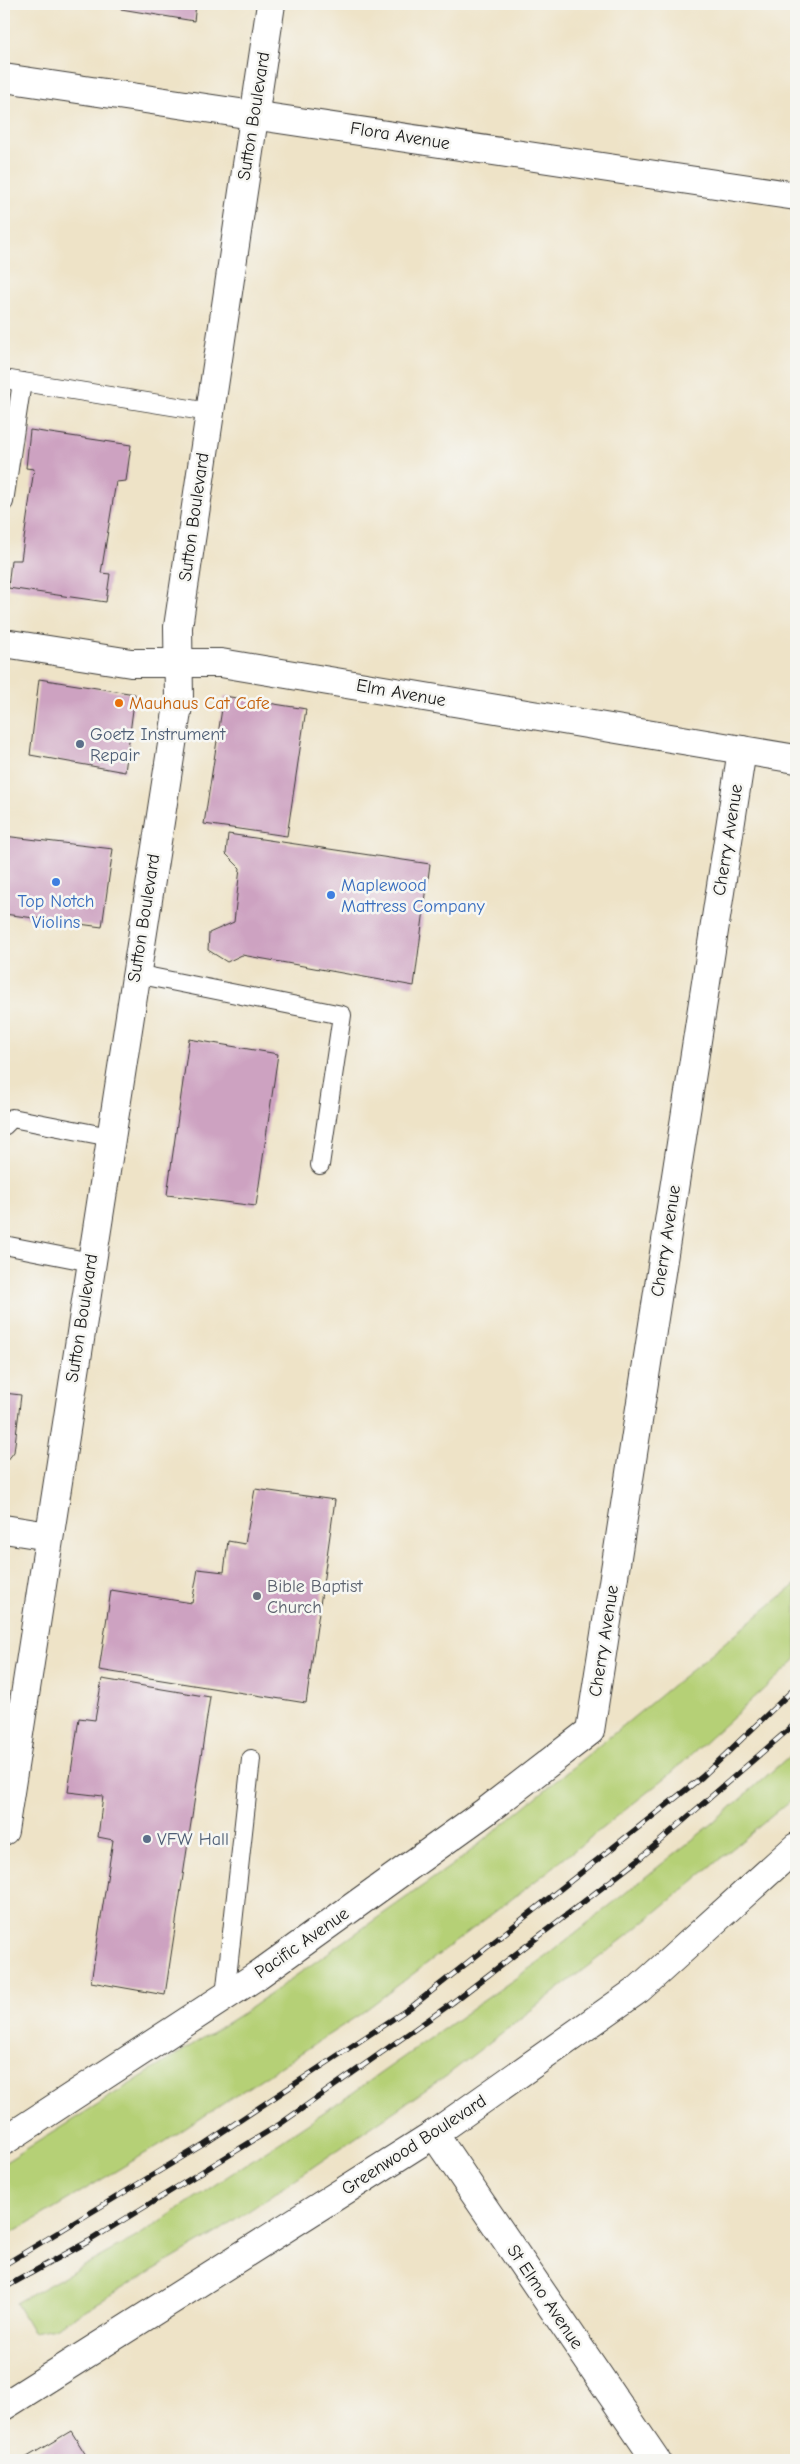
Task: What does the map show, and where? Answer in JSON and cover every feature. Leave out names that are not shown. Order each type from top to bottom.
[{"type":"street","name":"Sutton Boulevard","points":[[4,1831],[178,699],[178,627],[271,4]]},
{"type":"street","name":"Flora Avenue","points":[[4,78],[796,196]]},
{"type":"street","name":"Elm Avenue","points":[[4,643],[131,663],[221,663],[796,759]]},
{"type":"street","name":"Cherry Avenue","points":[[590,1731],[742,750]]},
{"type":"street","points":[[4,1529],[49,1536]]},
{"type":"street","name":"Pacific Avenue","points":[[4,2141],[258,1975],[485,1812],[590,1731]]},
{"type":"street","name":"Greenwood Boulevard","points":[[6,2399],[434,2134],[639,1989],[796,1847]]},
{"type":"street","name":"St Elmo Avenue","points":[[434,2134],[656,2460]]},
{"type":"lane","points":[[4,379],[209,412]]},
{"type":"lane","points":[[4,502],[22,382]]},
{"type":"lane","points":[[136,974],[342,1015],[320,1165]]},
{"type":"lane","points":[[4,1126],[12,1118],[110,1137]]},
{"type":"lane","points":[[4,1245],[91,1262]]},
{"type":"lane","points":[[225,1996],[251,1759]]},
{"type":"green space","points":[[796,1584],[796,1660],[669,1775],[542,1876],[359,2015],[166,2141],[4,2238],[4,2163],[243,2013],[462,1858]]},
{"type":"green space","points":[[796,1750],[796,1796],[628,1935],[450,2073],[218,2232],[55,2328],[33,2332],[16,2303],[138,2236],[351,2094],[540,1961],[712,1824]]},
{"type":"building","points":[[121,4],[196,4],[194,21],[121,9]]},
{"type":"building","points":[[30,430],[131,445],[126,481],[116,482],[101,573],[110,574],[106,602],[8,588],[11,560],[21,560],[34,469],[26,468]]},
{"type":"building","points":[[39,679],[135,694],[125,772],[30,755]]},
{"type":"building","points":[[224,696],[306,709],[287,836],[204,824]]},
{"type":"building","name":"Maplewood Mattress Company","points":[[228,834],[430,864],[414,986],[242,955],[227,962],[208,950],[209,933],[234,922],[240,868],[226,854]]},
{"type":"building","name":"Top Notch Violins","points":[[4,836],[113,849],[102,927],[4,914]]},
{"type":"building","points":[[189,1039],[278,1054],[256,1206],[167,1195]]},
{"type":"building","points":[[4,1393],[21,1395],[14,1452],[4,1465]]},
{"type":"building","name":"Bible Baptist Church","points":[[255,1489],[335,1500],[306,1703],[99,1670],[111,1590],[192,1603],[198,1569],[224,1572],[228,1541],[245,1544]]},
{"type":"building","name":"VFW Hall","points":[[102,1679],[210,1697],[165,1995],[91,1982],[113,1840],[98,1837],[103,1796],[68,1792],[79,1718],[95,1720]]},
{"type":"building","points":[[71,2431],[89,2460],[22,2460]]},
{"type":"railway","points":[[4,2265],[204,2144],[414,2005],[702,1777],[796,1687]]},
{"type":"railway","points":[[4,2288],[89,2241],[280,2124],[452,2003],[638,1860],[796,1723]]},
{"type":"place","name":"Mauhaus Cat Cafe","points":[[119,703]]},
{"type":"place","name":"Goetz Instrument Repair","points":[[80,744]]},
{"type":"place","name":"Top Notch Violins","points":[[56,882]]},
{"type":"place","name":"Maplewood Mattress Company","points":[[331,895]]},
{"type":"place","name":"Bible Baptist Church","points":[[257,1596]]},
{"type":"place","name":"VFW Hall","points":[[147,1839]]}]
